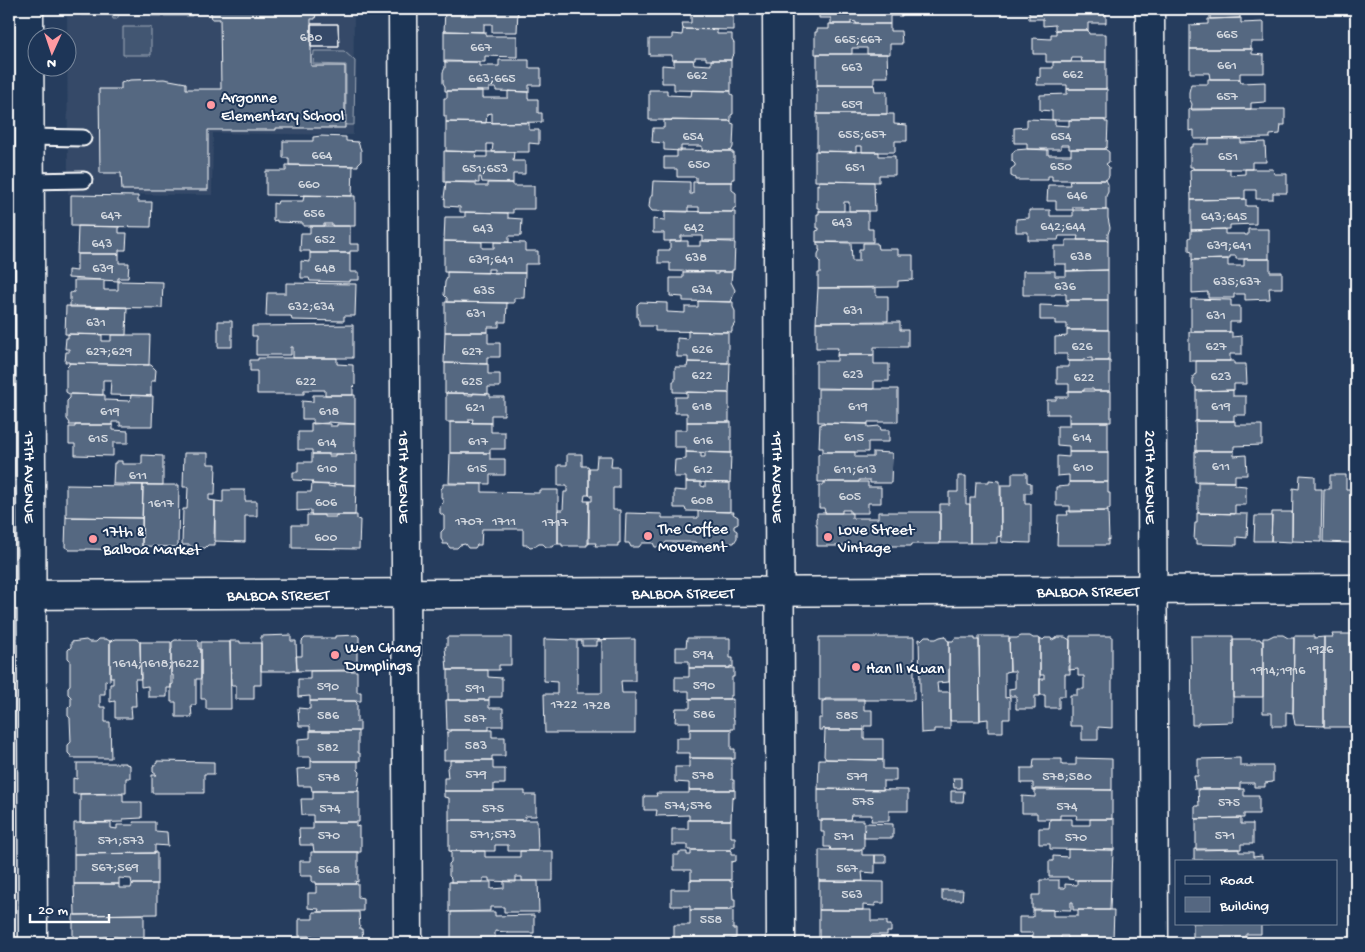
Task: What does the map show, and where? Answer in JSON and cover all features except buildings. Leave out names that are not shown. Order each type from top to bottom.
[{"type":"street","name":"17TH AVENUE","points":[[29,9],[29,180],[20,595],[34,943]]},
{"type":"street","name":"18TH AVENUE","points":[[403,9],[408,943]]},
{"type":"street","name":"19TH AVENUE","points":[[777,9],[781,943]]},
{"type":"street","name":"20TH AVENUE","points":[[1150,9],[1154,943]]},
{"type":"street","name":"BALBOA STREET","points":[[20,595],[1356,589]]},
{"type":"lane","points":[[29,138],[83,138]]},
{"type":"lane","points":[[29,180],[84,180]]},
{"type":"shaded area","name":"Argonne Elementary School","points":[[67,9],[354,9],[353,135],[213,133],[212,195],[68,194],[67,78],[78,78],[78,28],[67,28]]},
{"type":"shaded area","points":[[81,9],[145,9],[145,15],[119,15],[117,19],[113,19],[112,15],[81,15]]},
{"type":"shaded area","points":[[151,9],[192,9],[192,16],[151,16]]},
{"type":"shaded area","points":[[123,27],[151,27],[151,55],[123,55]]},
{"type":"shaded area","points":[[314,51],[344,51],[355,61],[354,125],[346,125],[346,65],[313,64]]},
{"type":"place","name":"Argonne Elementary School","points":[[211,105]]},
{"type":"place","name":"The Coffee Movement","points":[[648,536]]},
{"type":"place","name":"Love Street Vintage","points":[[828,537]]},
{"type":"place","name":"17th & Balboa Market","points":[[93,539]]},
{"type":"place","name":"Wen Chang Dumplings","points":[[335,655]]},
{"type":"place","name":"Han Il Kwan","points":[[856,667]]}]
